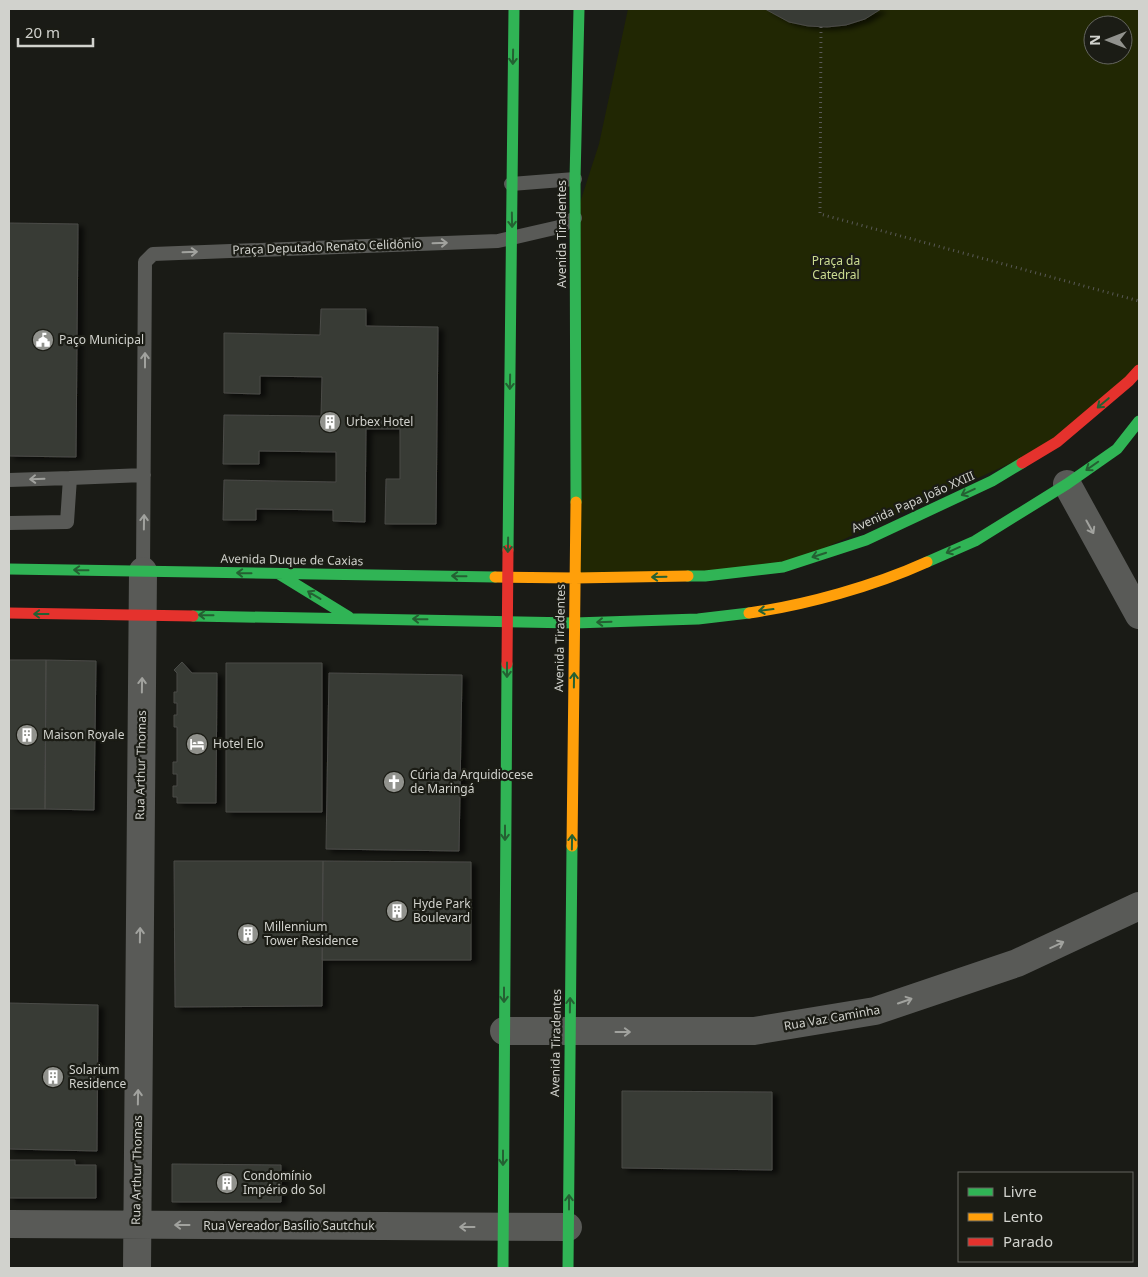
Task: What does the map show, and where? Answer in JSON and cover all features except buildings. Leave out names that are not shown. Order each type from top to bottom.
[{"type":"main road","points":[[502,1268],[507,577],[514,9]]},
{"type":"main road","name":"Avenida Tiradentes","points":[[568,1268],[575,578],[575,180],[579,9]]},
{"type":"main road","name":"Avenida Papa João XXIII","points":[[575,578],[705,576],[783,566],[866,540],[992,481],[1057,442],[1129,381],[1139,370]]},
{"type":"main road","points":[[9,613],[574,623],[698,619],[784,608],[856,588],[939,557],[975,541],[1058,484],[1128,444],[1139,421]]},
{"type":"main road","points":[[992,481],[1016,482]]},
{"type":"main road","points":[[838,561],[866,540]]},
{"type":"main road","name":"Avenida Duque de Caxias","points":[[9,570],[575,578]]},
{"type":"main road","points":[[278,573],[350,618]]},
{"type":"main road","points":[[784,608],[804,590]]},
{"type":"street","points":[[1058,484],[1139,615]]},
{"type":"street","name":"Rua Arthur Thomas","points":[[137,1268],[143,571]]},
{"type":"street","name":"Rua Vaz Caminha","points":[[504,1031],[754,1031],[875,1012],[1017,963],[1139,906]]},
{"type":"street","name":"Rua Vereador Basílio Sautchuk","points":[[9,1224],[568,1228]]},
{"type":"lane","points":[[511,184],[575,180]]},
{"type":"lane","name":"Praça Deputado Renato Celidônio","points":[[145,262],[153,254],[180,252],[512,239],[559,228],[575,218]]},
{"type":"lane","name":"Rua Arthur Thomas","points":[[143,571],[145,262]]},
{"type":"lane","points":[[9,480],[144,475]]},
{"type":"lane","points":[[9,523],[67,522],[70,478]]},
{"type":"path","points":[[821,28],[820,214],[1139,301]]},
{"type":"green space","name":"Praça da Catedral","points":[[628,9],[1139,9],[1139,370],[1057,442],[783,567],[575,578],[575,218],[599,144]]},
{"type":"traffic: fast","points":[[508,550],[514,9]]},
{"type":"traffic: fast","points":[[576,502],[575,179],[579,9]]},
{"type":"traffic: fast","points":[[927,562],[975,541],[1067,484],[1117,449],[1139,421]]},
{"type":"traffic: fast","points":[[688,576],[705,576],[783,567],[866,540],[992,481],[1022,463]]},
{"type":"traffic: fast","points":[[9,569],[495,577]]},
{"type":"traffic: fast","points":[[279,574],[349,617]]},
{"type":"traffic: fast","points":[[193,616],[574,623],[698,619],[749,613]]},
{"type":"traffic: fast","points":[[503,1268],[507,664]]},
{"type":"traffic: fast","points":[[568,1268],[572,846]]},
{"type":"traffic: slow","points":[[572,846],[576,502]]},
{"type":"traffic: slow","points":[[749,613],[840,594],[927,562]]},
{"type":"traffic: slow","points":[[495,577],[688,576]]},
{"type":"traffic: jam","points":[[1022,463],[1057,442],[1129,381],[1139,370]]},
{"type":"traffic: jam","points":[[507,664],[508,550]]},
{"type":"traffic: jam","points":[[9,613],[193,616]]},
{"type":"place","name":"Paço Municipal","points":[[43,340]]},
{"type":"place","name":"Urbex Hotel","points":[[330,422]]},
{"type":"place","name":"Maison Royale","points":[[27,735]]},
{"type":"place","name":"Hotel Elo","points":[[197,744]]},
{"type":"place","name":"Cúria da Arquidiocese de Maringá","points":[[394,782]]},
{"type":"place","name":"Hyde Park Boulevard","points":[[397,911]]},
{"type":"place","name":"Millennium Tower Residence","points":[[248,934]]},
{"type":"place","name":"Solarium Residence","points":[[53,1077]]},
{"type":"place","name":"Condomínio Império do Sol","points":[[227,1183]]}]
